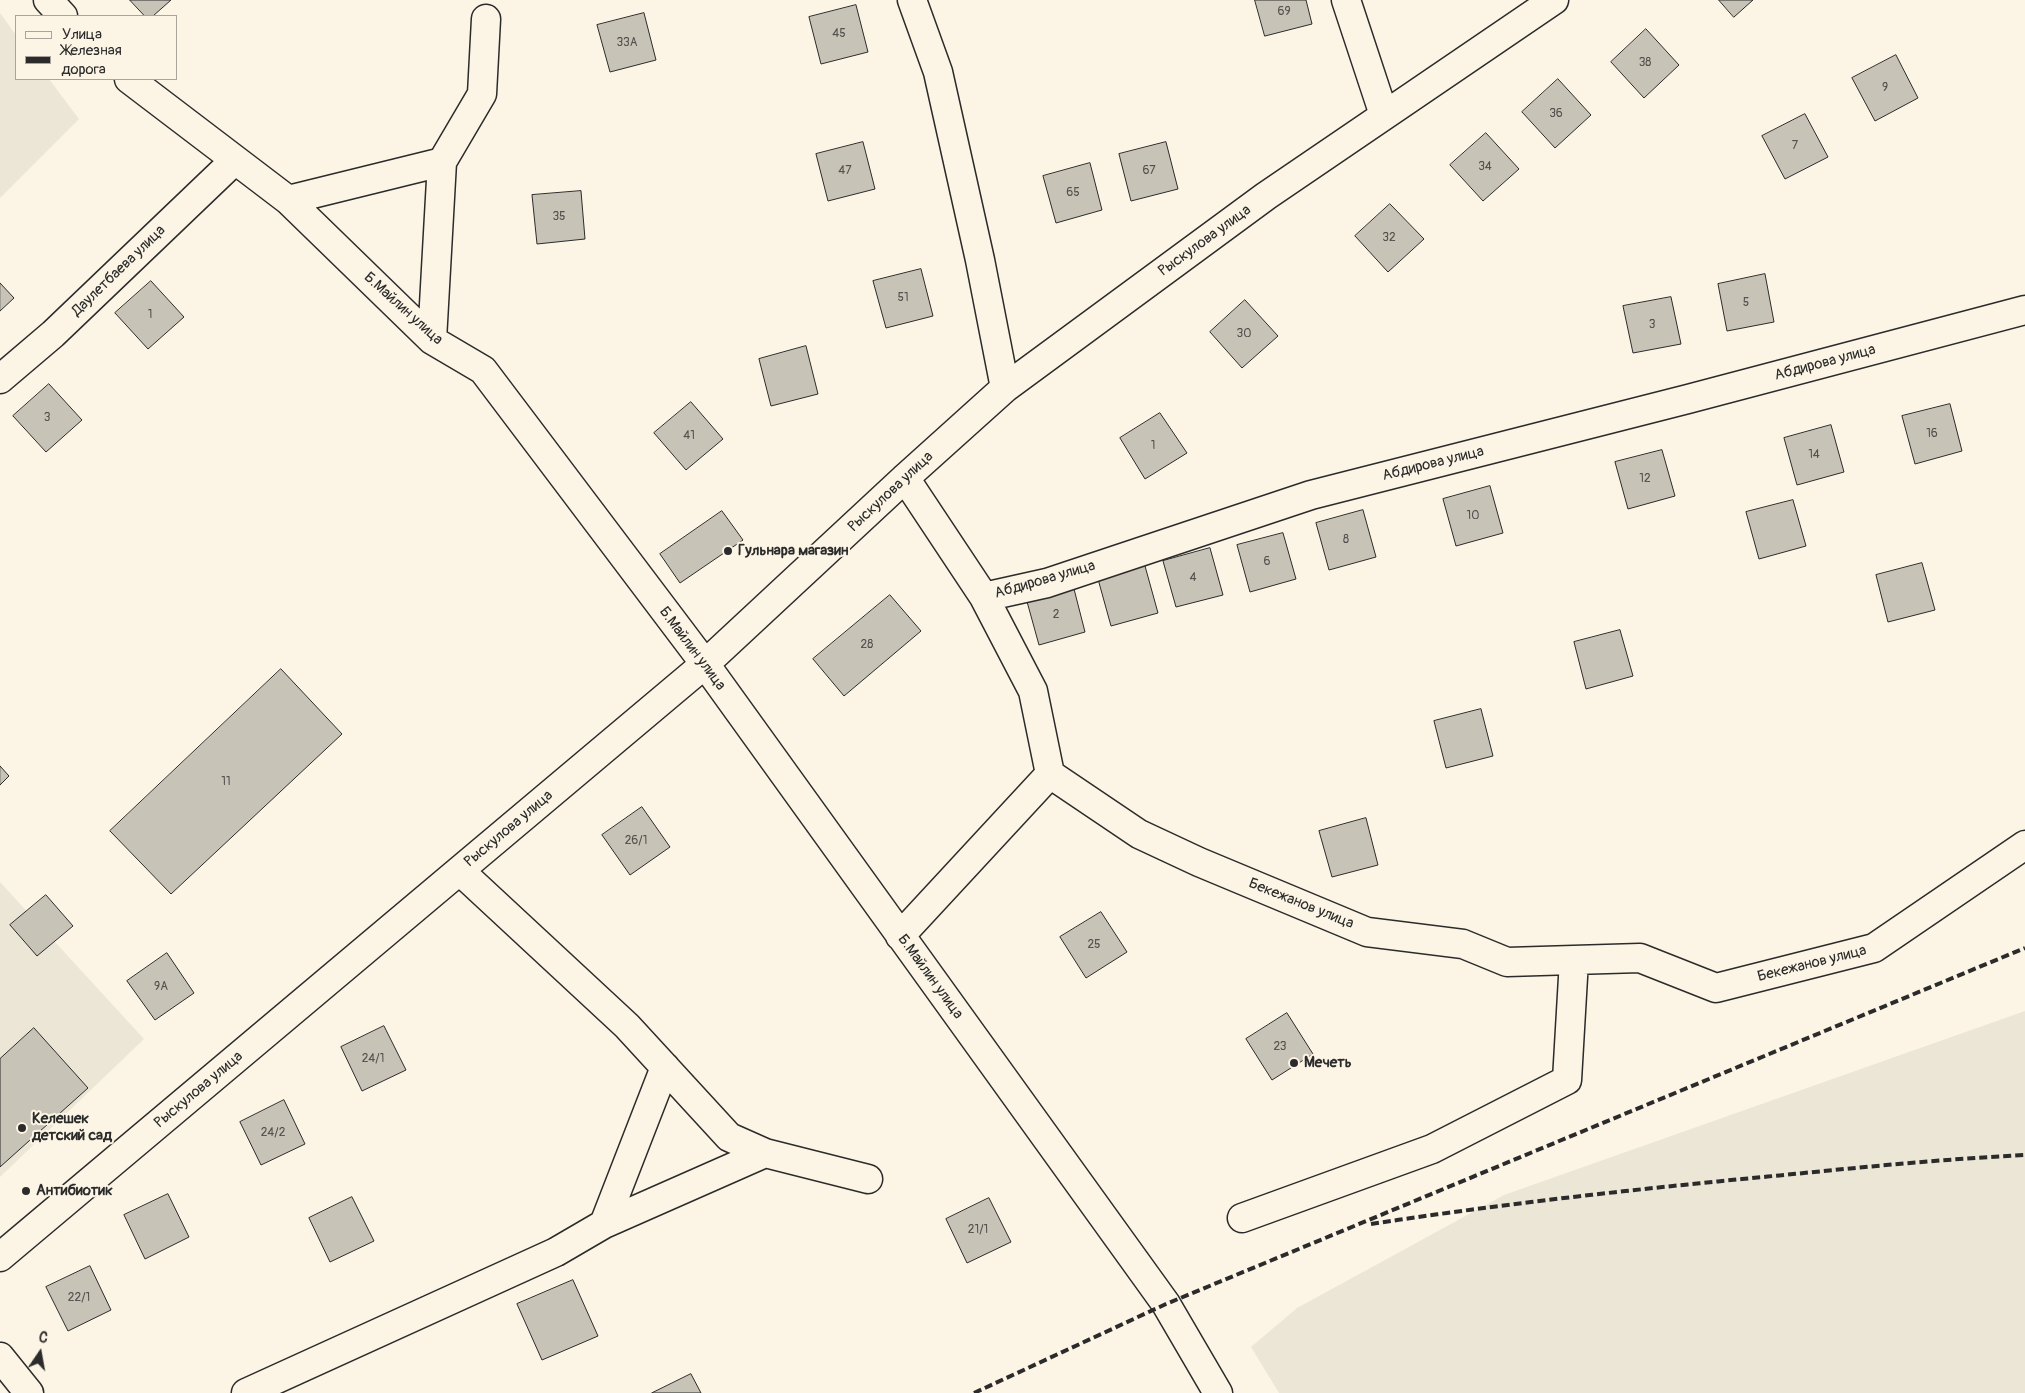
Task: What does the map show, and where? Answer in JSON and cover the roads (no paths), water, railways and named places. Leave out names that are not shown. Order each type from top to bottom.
[{"type":"street","points":[[48,0],[62,15]]},
{"type":"street","points":[[912,0],[938,72],[980,260],[1005,388]]},
{"type":"street","points":[[1346,0],[1384,115]]},
{"type":"street","name":"Рыскулова улица","points":[[0,1257],[705,664],[1005,388],[1266,196],[1554,0]]},
{"type":"street","points":[[432,340],[442,162],[482,94],[486,19]]},
{"type":"street","name":"Б.Майлин улица","points":[[130,80],[288,200],[432,340],[483,370],[705,664],[1166,1304],[1218,1393]]},
{"type":"street","name":"Даулетбаева улица","points":[[0,379],[53,334],[235,160]]},
{"type":"street","points":[[288,200],[442,162]]},
{"type":"street","name":"Абдирова улица","points":[[905,478],[984,597],[1047,583],[1311,495],[1688,399],[2025,310]]},
{"type":"street","points":[[900,936],[1050,774],[1033,691],[984,597]]},
{"type":"street","name":"Бекежанов улица","points":[[1050,774],[1140,834],[1199,862],[1367,932],[1463,944],[1507,962],[1640,958],[1716,988],[1874,948],[2025,845]]},
{"type":"street","points":[[460,871],[627,1026],[729,1137],[765,1153],[868,1179]]},
{"type":"street","points":[[1242,1218],[1432,1149],[1567,1080],[1574,960]]},
{"type":"street","points":[[604,1224],[665,1067]]},
{"type":"street","points":[[246,1393],[556,1252],[604,1224],[765,1153]]},
{"type":"street","points":[[0,1357],[29,1393]]},
{"type":"railway","points":[[974,1393],[1166,1304],[2025,948]]},
{"type":"railway","points":[[1371,1224],[1525,1203],[1681,1185],[1904,1164],[2025,1155]]},
{"type":"place","name":"Гульнара магазин","points":[[728,551]]},
{"type":"place","name":"Мечеть","points":[[1294,1063]]},
{"type":"place","name":"Келешек детский сад","points":[[22,1128]]},
{"type":"place","name":"Антибиотик","points":[[26,1191]]}]
